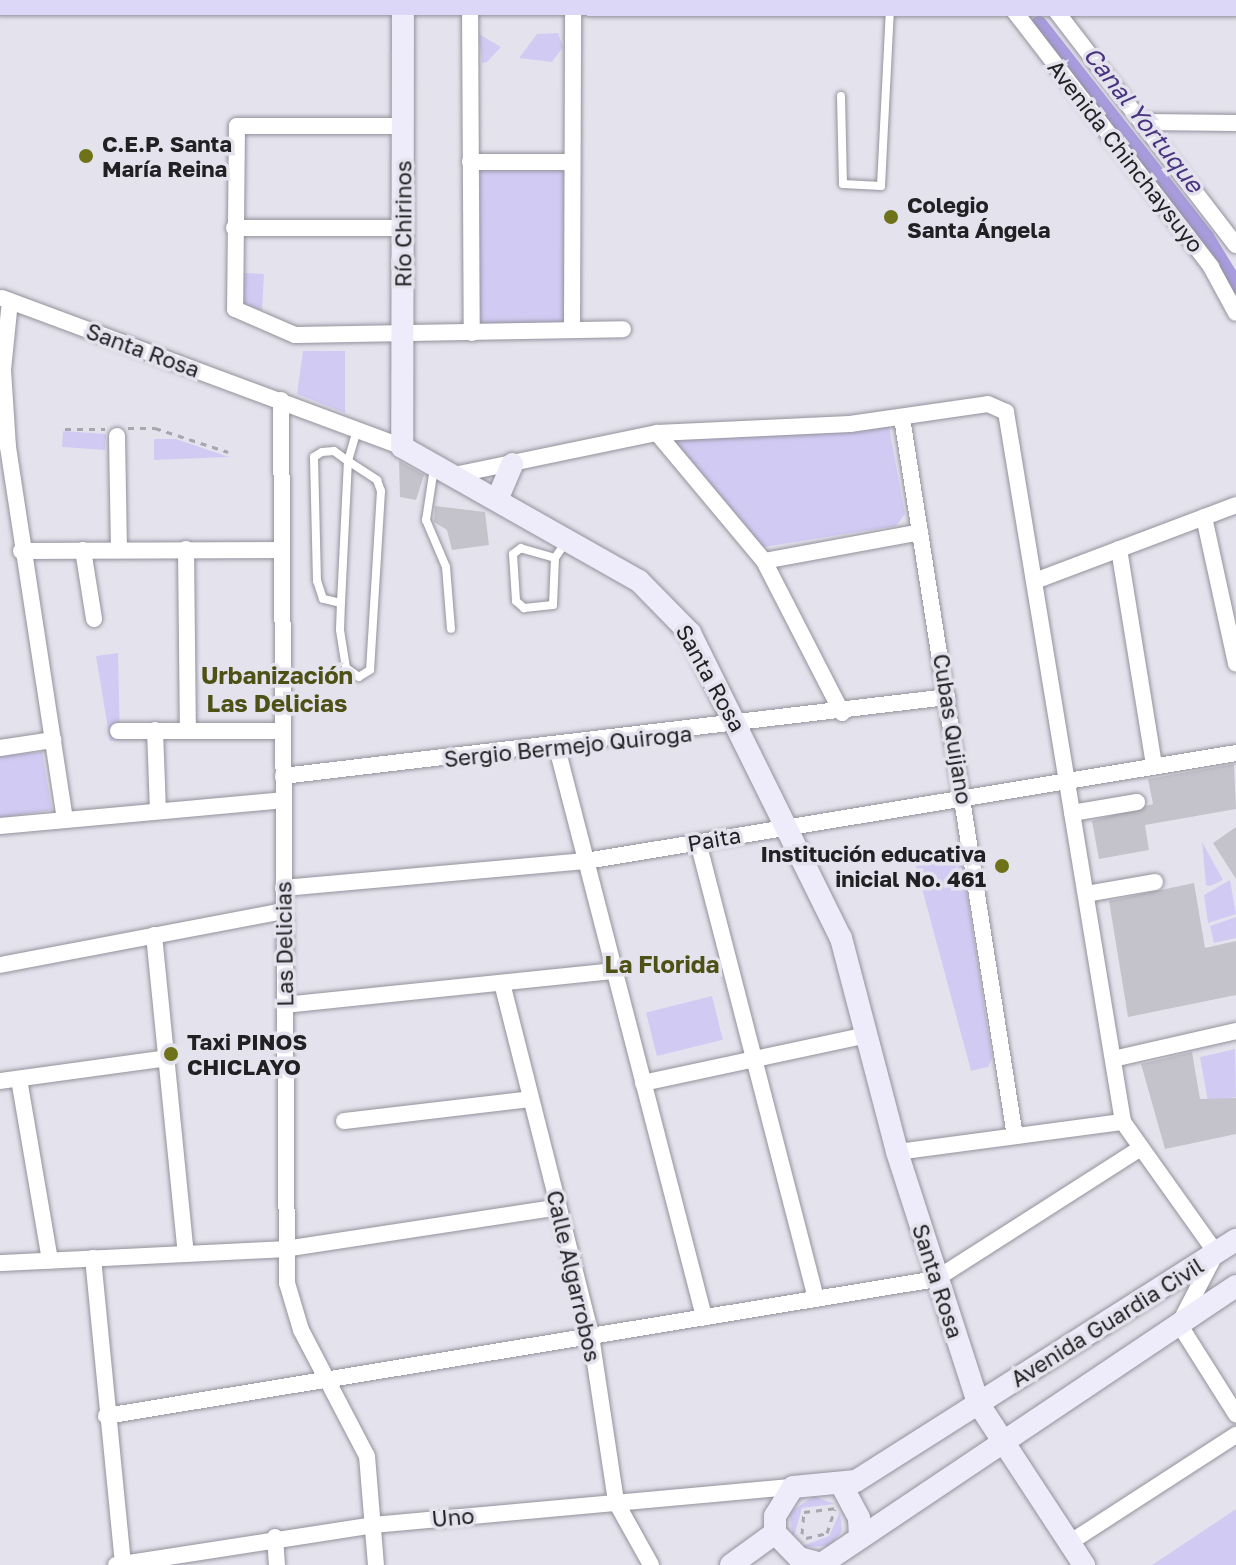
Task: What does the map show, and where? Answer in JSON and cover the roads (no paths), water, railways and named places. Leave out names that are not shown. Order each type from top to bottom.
[{"type":"main road","points":[[0,3],[208,0],[1236,4]]},
{"type":"street","name":"Río Chirinos","points":[[402,447],[403,1]]},
{"type":"street","points":[[470,2],[472,333]]},
{"type":"street","points":[[572,330],[573,2]]},
{"type":"street","name":"Avenida Chinchaysuyo","points":[[1048,2],[1146,122],[1236,245]]},
{"type":"street","name":"Avenida Chinchaysuyo","points":[[1008,3],[1211,267],[1236,313]]},
{"type":"street","points":[[1146,122],[1236,123]]},
{"type":"street","points":[[403,126],[237,126],[235,309],[295,335],[403,336],[623,329]]},
{"type":"street","points":[[470,162],[572,162]]},
{"type":"street","points":[[234,228],[403,228]]},
{"type":"street","points":[[5,300],[4,408],[21,551],[65,818]]},
{"type":"street","name":"Santa Rosa","points":[[5,300],[402,447],[497,500],[562,548],[639,581],[677,615],[740,727],[841,938],[897,1152],[978,1403],[999,1444],[1084,1565]]},
{"type":"street","name":"Las Delicias","points":[[281,400],[285,1249],[293,1307],[367,1456],[376,1565]]},
{"type":"street","points":[[444,470],[512,464],[657,433],[902,418],[999,406],[1010,422],[1123,1122],[1216,1253],[1179,1324],[1236,1414]]},
{"type":"street","name":"Cubas Quijano","points":[[902,418],[965,797],[1015,1136]]},
{"type":"street","points":[[657,433],[764,561],[817,653],[842,713]]},
{"type":"street","points":[[117,436],[119,549]]},
{"type":"street","points":[[497,500],[512,464]]},
{"type":"street","points":[[1035,581],[1236,505]]},
{"type":"street","points":[[1204,517],[1236,664]]},
{"type":"street","points":[[764,561],[920,532]]},
{"type":"street","points":[[186,549],[188,730]]},
{"type":"street","points":[[1119,549],[1154,766]]},
{"type":"street","points":[[83,550],[94,619]]},
{"type":"street","points":[[21,551],[282,550]]},
{"type":"street","name":"Sergio Bermejo Quiroga","points":[[283,776],[740,727],[947,697]]},
{"type":"street","points":[[155,730],[158,811]]},
{"type":"street","points":[[118,731],[283,731]]},
{"type":"street","points":[[0,748],[53,740]]},
{"type":"street","points":[[557,748],[704,1317]]},
{"type":"street","name":"Paita","points":[[283,888],[586,861],[1236,753]]},
{"type":"street","points":[[0,826],[283,800]]},
{"type":"street","points":[[1072,813],[1137,802]]},
{"type":"street","points":[[698,842],[816,1299]]},
{"type":"street","points":[[1086,894],[1155,882]]},
{"type":"street","points":[[0,965],[283,911]]},
{"type":"street","points":[[154,935],[186,1253]]},
{"type":"street","points":[[285,1005],[614,971]]},
{"type":"street","name":"Calle Algarrobos","points":[[502,983],[591,1336],[616,1502],[651,1565]]},
{"type":"street","points":[[1113,1059],[1236,1031]]},
{"type":"street","points":[[643,1083],[867,1035]]},
{"type":"street","points":[[0,1081],[167,1058]]},
{"type":"street","points":[[19,1079],[50,1260]]},
{"type":"street","points":[[344,1121],[531,1099]]},
{"type":"street","points":[[897,1152],[1123,1122]]},
{"type":"street","points":[[106,1416],[936,1279],[1141,1148]]},
{"type":"street","points":[[0,1263],[285,1249],[558,1207]]},
{"type":"street","name":"Avenida Guardia Civil","points":[[841,1484],[978,1403],[1236,1240]]},
{"type":"street","points":[[93,1258],[121,1564]]},
{"type":"street","name":"Avenida Guardia Civil","points":[[827,1563],[860,1537],[1236,1286]]},
{"type":"street","points":[[1069,1543],[1236,1435]]},
{"type":"street","points":[[827,1563],[799,1558],[775,1533],[775,1516],[793,1487],[841,1484],[859,1518],[860,1537]]},
{"type":"street","name":"Uno","points":[[121,1564],[275,1537],[373,1525],[793,1487]]},
{"type":"street","points":[[731,1565],[775,1533]]},
{"type":"street","points":[[275,1537],[277,1565]]},
{"type":"lane","points":[[841,96],[843,184],[881,186],[890,3]]},
{"type":"lane","points":[[341,603],[323,599],[317,581],[314,457],[334,451],[348,461],[377,480],[382,518],[370,670],[359,677],[346,668],[340,648],[348,461],[357,430]]},
{"type":"lane","points":[[444,470],[426,520],[446,567],[451,629]]},
{"type":"lane","points":[[521,548],[562,548],[553,605],[524,608],[516,601],[513,554],[521,548]]},
{"type":"waterway","name":"Canal Yortuque","points":[[1039,24],[1206,237],[1236,286]]},
{"type":"place","name":"C.E.P. Santa María Reina","points":[[86,156]]},
{"type":"place","name":"Colegio Santa Ángela","points":[[891,217]]},
{"type":"place","name":"Institución educativa inicial No. 461","points":[[1002,866]]},
{"type":"place","name":"Taxi PINOS CHICLAYO","points":[[171,1054]]},
{"type":"district","name":"Urbanización Las Delicias","points":[[277,689]]},
{"type":"district","name":"La Florida","points":[[662,964]]}]
